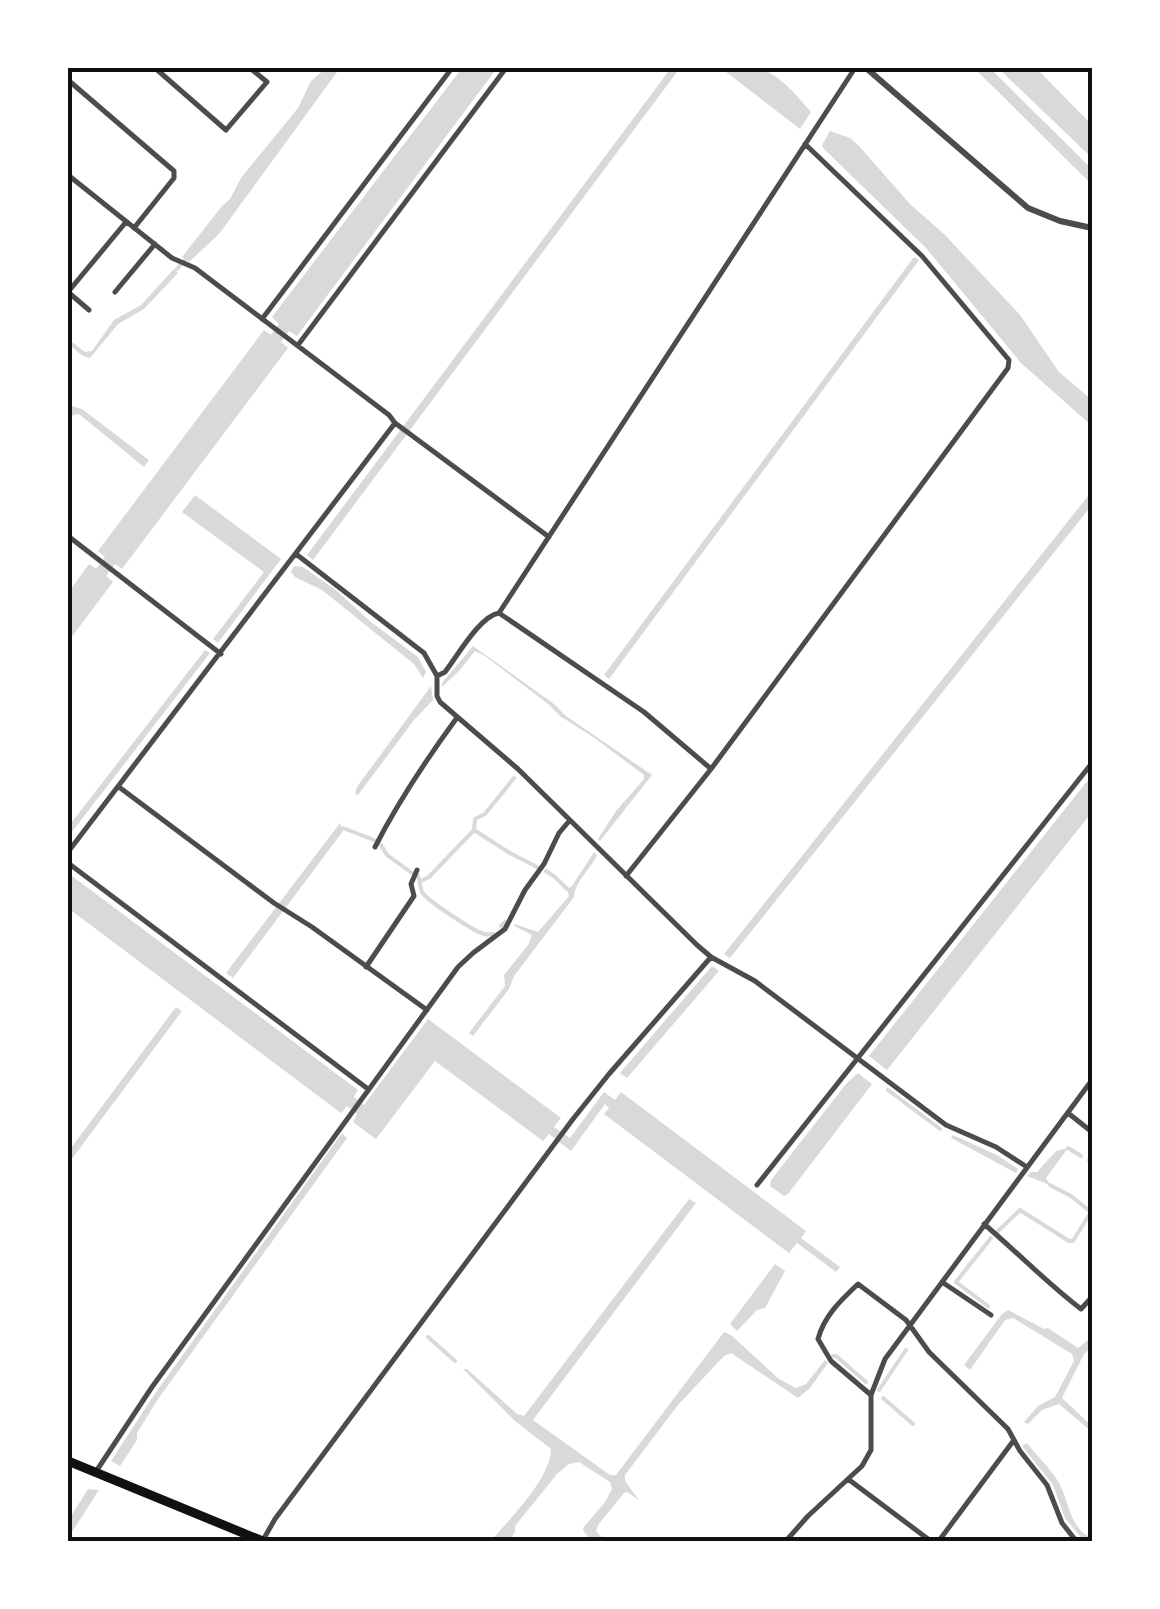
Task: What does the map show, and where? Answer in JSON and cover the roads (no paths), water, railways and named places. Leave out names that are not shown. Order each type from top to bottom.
[{"type":"main road","points":[[68,1461],[264,1541]]},
{"type":"street","points":[[154,68],[226,130],[267,82],[250,68]]},
{"type":"street","points":[[262,319],[452,68]]},
{"type":"street","points":[[298,345],[506,68]]},
{"type":"street","points":[[500,613],[855,68]]},
{"type":"street","points":[[866,68],[1028,208],[1092,228]]},
{"type":"street","points":[[68,80],[174,171],[174,178],[134,228]]},
{"type":"street","points":[[626,876],[711,768],[1008,368],[1009,360],[922,256],[804,144]]},
{"type":"street","points":[[68,176],[154,244],[195,268],[298,345],[549,538]]},
{"type":"street","points":[[90,310],[68,292],[126,222]]},
{"type":"street","points":[[115,292],[154,244]]},
{"type":"street","points":[[68,852],[397,424]]},
{"type":"street","points":[[68,536],[221,654]]},
{"type":"street","points":[[296,554],[424,652],[438,676],[440,702],[518,769],[711,957],[755,980],[946,1125],[996,1147],[1028,1167]]},
{"type":"street","points":[[438,676],[480,624],[491,614],[500,613],[644,712],[711,768]]},
{"type":"street","points":[[375,847],[423,765],[457,718]]},
{"type":"street","points":[[757,1185],[1092,763]]},
{"type":"street","points":[[119,787],[274,904],[427,1010]]},
{"type":"street","points":[[95,1473],[152,1386],[458,967],[505,929],[570,820]]},
{"type":"street","points":[[68,863],[368,1089]]},
{"type":"street","points":[[366,968],[414,896],[412,879],[417,870]]},
{"type":"street","points":[[264,1541],[275,1519],[564,1131],[711,957]]},
{"type":"street","points":[[786,1542],[862,1466],[871,1450],[871,1395],[885,1359],[1092,1080]]},
{"type":"street","points":[[1068,1113],[1092,1132]]},
{"type":"street","points":[[984,1224],[1081,1309],[1092,1296]]},
{"type":"street","points":[[942,1282],[991,1315]]},
{"type":"street","points":[[871,1395],[831,1361],[818,1339],[822,1325],[858,1284],[906,1320],[928,1352],[1008,1429],[1047,1485],[1062,1523],[1077,1542]]},
{"type":"street","points":[[848,1479],[935,1542],[1014,1440]]},
{"type":"waterway","points":[[982,68],[1092,177]]},
{"type":"waterway","points":[[177,269],[185,260]]},
{"type":"waterway","points":[[421,881],[474,830],[475,819],[485,814],[514,778]]},
{"type":"waterway","points":[[343,828],[374,840]]},
{"type":"waterway","points":[[474,830],[537,867]]},
{"type":"waterway","points":[[381,845],[387,855],[412,873]]},
{"type":"waterway","points":[[546,871],[567,889]]},
{"type":"waterway","points":[[418,876],[422,892],[432,902],[479,932],[493,934]]},
{"type":"waterway","points":[[501,926],[505,922]]},
{"type":"waterway","points":[[888,1090],[940,1129]]},
{"type":"waterway","points":[[1068,1148],[1081,1156]]},
{"type":"waterway","points":[[998,1231],[1020,1210],[1073,1241],[1091,1212],[1050,1185]]},
{"type":"waterway","points":[[988,1306],[956,1282],[991,1238]]},
{"type":"waterway","points":[[428,1337],[455,1361]]},
{"type":"waterway","points":[[879,1390],[906,1350]]},
{"type":"waterway","points":[[833,1356],[866,1382]]},
{"type":"waterway","points":[[883,1398],[913,1424]]}]
